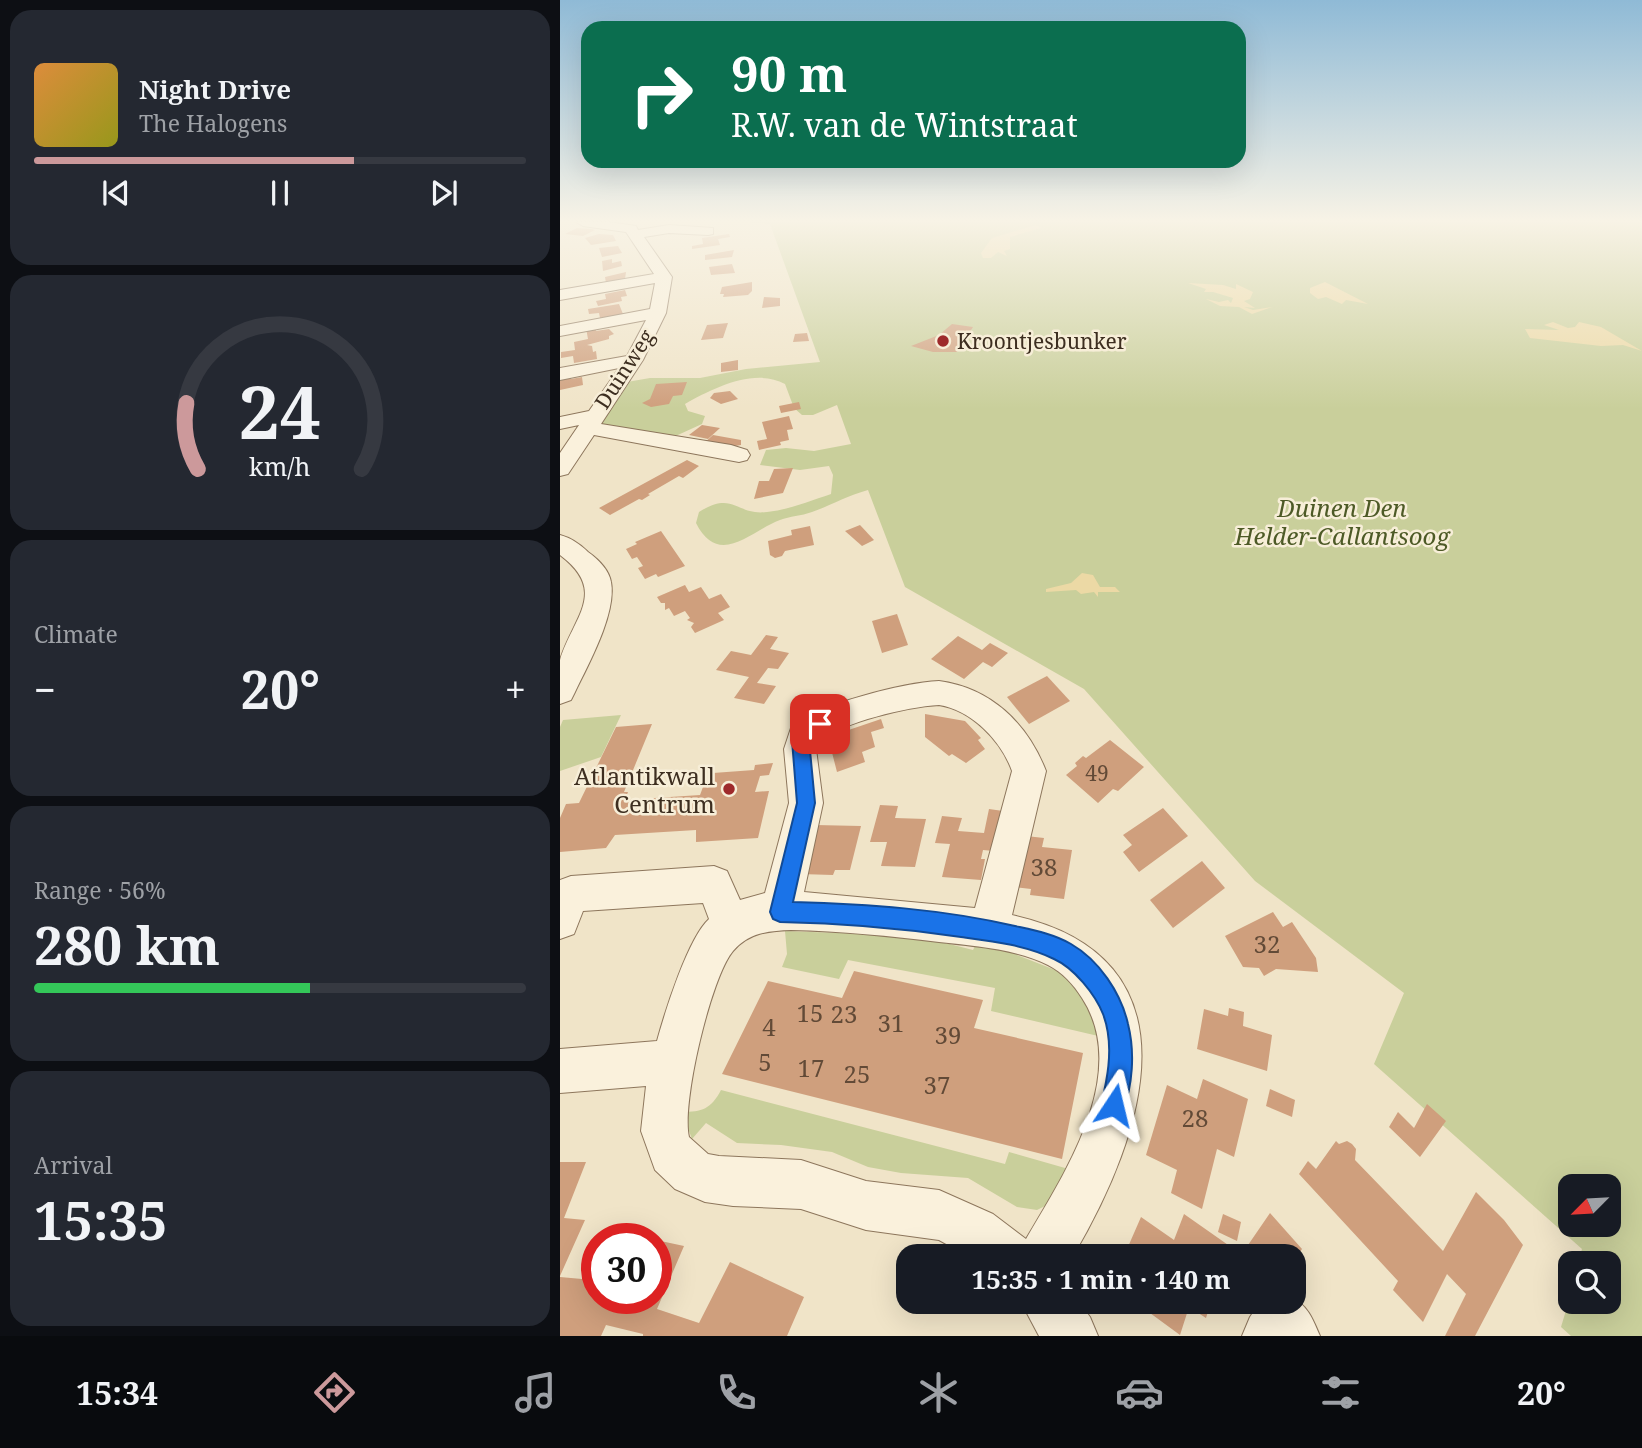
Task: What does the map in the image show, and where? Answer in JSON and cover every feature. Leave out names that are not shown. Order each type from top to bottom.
[{"type":"street","points":[[560,295],[625,284]]},
{"type":"street","name":"Duinweg","points":[[560,468],[634,360],[658,313],[663,284]]},
{"type":"street","points":[[560,331],[658,313]]},
{"type":"street","points":[[560,374],[634,360]]},
{"type":"street","points":[[560,424],[591,422]]},
{"type":"street","name":"Duinweg","points":[[591,422],[731,452],[739,456]]},
{"type":"street","points":[[560,543],[584,561],[598,582],[593,615],[585,640],[560,692]]},
{"type":"street","points":[[780,912],[806,803],[800,749],[803,734],[820,724],[911,694],[939,692],[975,702],[990,713],[1026,761],[1030,771],[989,931]]},
{"type":"street","points":[[560,920],[571,894],[714,884],[732,928]]},
{"type":"street","points":[[994,1244],[955,1219],[932,1213],[858,1204],[796,1183],[705,1179],[680,1163],[666,1140],[662,1121],[673,1062],[702,973],[719,937],[748,915],[780,912],[859,914],[989,931],[1039,942],[1064,952],[1077,961],[1090,973],[1113,1009],[1121,1041],[1119,1080],[1104,1140],[1074,1211],[1053,1244]]},
{"type":"street","points":[[560,1070],[673,1062]]},
{"type":"street","points":[[1055,1314],[1071,1336]]},
{"type":"green space","name":"Duinen Den Helder-Callantsoog","points":[[792,284],[1642,284],[1642,1336],[1571,1336],[1561,1327],[1565,1314],[1621,1314],[1621,1251],[1581,1251],[1569,1237],[1621,1237],[1621,1174],[1558,1174],[1558,1228],[1374,1064],[1404,993],[1255,881],[1084,689],[905,587],[868,490],[812,512],[780,520],[736,542],[725,545],[715,543],[705,536],[696,523],[699,512],[720,503],[728,503],[748,511],[767,512],[831,494],[833,475],[829,466],[800,470],[760,465],[766,450],[786,448],[814,451],[851,444],[837,405],[813,415],[802,415],[794,408],[785,384],[773,379],[747,379],[720,387],[685,404],[688,411],[705,416],[702,424],[669,439],[600,425],[627,382],[650,378],[700,378],[746,369],[820,362]]},
{"type":"green space","points":[[621,715],[601,757],[560,771],[560,727],[563,720]]},
{"type":"green space","points":[[785,931],[918,936],[973,950],[979,938],[1018,946],[1017,955],[1068,975],[1111,1039],[991,1011],[995,988],[848,960],[839,979],[782,967],[787,954]]},
{"type":"green space","points":[[721,1090],[1005,1164],[1009,1152],[1072,1170],[1053,1202],[1037,1210],[1017,1207],[968,1178],[901,1173],[868,1167],[832,1152],[781,1145],[737,1143],[706,1123],[692,1139],[682,1112],[705,1108]]},
{"type":"sand","points":[[1192,284],[1223,285],[1236,289],[1237,284],[1253,292],[1250,299],[1244,301],[1255,308],[1244,307],[1253,310],[1272,307],[1252,314],[1239,307],[1220,306],[1206,299],[1219,302],[1228,300],[1231,303],[1233,298],[1204,292],[1206,289]]},
{"type":"sand","points":[[1330,284],[1368,304],[1346,300],[1342,304],[1326,297],[1318,299],[1310,293],[1310,288]]},
{"type":"sand","points":[[1553,322],[1568,328],[1575,327],[1579,322],[1601,327],[1642,351],[1623,345],[1601,346],[1530,338],[1525,329],[1559,330],[1544,325]]},
{"type":"sand","points":[[1082,573],[1093,575],[1100,587],[1115,587],[1120,592],[1098,592],[1098,597],[1094,592],[1081,594],[1076,590],[1046,592],[1046,589],[1071,583]]},
{"type":"building","points":[[752,284],[752,291],[748,295],[723,297],[724,294],[720,294],[722,287]]},
{"type":"building","points":[[625,290],[627,296],[621,297],[622,301],[598,306],[596,301],[606,299],[605,294]]},
{"type":"building","points":[[764,297],[780,298],[780,306],[762,308]]},
{"type":"building","points":[[619,304],[623,314],[600,318],[599,313],[589,314],[588,309]]},
{"type":"building","points":[[728,323],[723,338],[701,340],[707,325]]},
{"type":"building","name":"Kroontjesbunker","points":[[952,324],[973,327],[957,352],[933,352],[911,346],[939,335]]},
{"type":"building","points":[[595,326],[596,331],[609,329],[614,334],[609,336],[609,339],[587,345],[592,346],[593,352],[596,351],[597,359],[574,363],[573,356],[561,358],[561,352],[575,350],[574,342],[588,339],[586,328]]},
{"type":"building","points":[[807,333],[809,341],[793,342],[795,334]]},
{"type":"building","points":[[738,360],[738,370],[721,372],[721,363]]},
{"type":"building","points":[[570,372],[571,379],[582,377],[583,385],[560,390],[560,375]]},
{"type":"building","points":[[687,382],[682,395],[673,396],[669,404],[651,407],[642,403],[650,399],[656,384]]},
{"type":"building","points":[[730,391],[738,399],[721,404],[710,398],[714,393]]},
{"type":"building","points":[[799,402],[801,409],[781,413],[779,406]]},
{"type":"building","points":[[789,416],[793,429],[787,430],[789,440],[780,442],[781,445],[759,450],[757,441],[767,439],[762,422]]},
{"type":"building","points":[[702,425],[720,428],[708,439],[689,435]]},
{"type":"building","points":[[713,435],[741,440],[741,445],[724,448],[703,444]]},
{"type":"building","points":[[687,460],[699,466],[683,478],[679,476],[642,500],[639,499],[610,515],[599,508]]},
{"type":"building","points":[[793,468],[783,493],[754,499],[759,481],[769,481],[774,469]]},
{"type":"building","points":[[860,525],[874,540],[862,546],[845,531]]},
{"type":"building","points":[[810,526],[814,545],[785,551],[782,556],[775,558],[770,555],[768,541],[792,535],[791,530]]},
{"type":"building","points":[[661,531],[685,566],[658,577],[656,574],[645,579],[638,568],[643,566],[637,557],[632,559],[626,549],[637,544],[635,542]]},
{"type":"building","points":[[685,585],[689,592],[701,587],[709,599],[721,594],[730,607],[718,613],[724,620],[695,633],[691,627],[694,623],[687,620],[690,618],[685,611],[674,616],[669,608],[665,610],[665,603],[661,603],[657,597]]},
{"type":"building","points":[[897,614],[908,645],[882,653],[872,621]]},
{"type":"building","points":[[766,635],[778,637],[770,649],[789,653],[778,669],[768,668],[757,683],[776,686],[764,704],[734,698],[749,677],[716,670],[731,651],[751,655]]},
{"type":"building","points":[[958,636],[982,650],[990,643],[1008,653],[992,667],[983,662],[964,679],[931,659]]},
{"type":"building","points":[[1047,676],[1070,701],[1029,724],[1007,697]]},
{"type":"building","points":[[925,714],[965,721],[981,738],[978,740],[985,749],[966,763],[952,754],[949,756],[925,737]]},
{"type":"building","points":[[881,719],[884,728],[871,732],[875,747],[862,752],[865,762],[837,772],[828,737]]},
{"type":"building","name":"Atlantikwall Centrum","points":[[652,724],[624,792],[628,792],[625,800],[700,795],[703,787],[709,787],[713,773],[754,770],[755,765],[773,763],[769,775],[760,776],[755,792],[769,791],[758,838],[696,842],[696,830],[615,835],[606,848],[560,852],[560,818],[566,804],[579,803],[616,727]]},
{"type":"building","points":[[1110,740],[1144,767],[1118,791],[1113,789],[1098,803],[1066,775],[1077,766],[1075,763],[1083,756],[1086,758]]},
{"type":"building","points":[[880,805],[898,806],[895,818],[926,819],[915,867],[881,866],[887,842],[870,842]]},
{"type":"building","points":[[1163,808],[1188,836],[1139,872],[1123,852],[1132,845],[1123,835]]},
{"type":"building","points":[[989,809],[1003,811],[994,851],[983,850],[981,859],[985,859],[981,880],[942,877],[950,844],[935,843],[942,816],[962,818],[958,831],[984,833]]},
{"type":"building","points":[[815,825],[861,826],[850,870],[835,870],[833,875],[800,874]]},
{"type":"building","points":[[1026,836],[1044,838],[1042,847],[1072,850],[1064,899],[1030,895],[1031,889],[1015,887]]},
{"type":"building","points":[[1202,861],[1225,888],[1173,928],[1150,900]]},
{"type":"building","points":[[1273,912],[1283,927],[1292,922],[1316,958],[1318,972],[1276,969],[1264,976],[1259,968],[1243,967],[1225,936]]},
{"type":"building","points":[[854,971],[983,1000],[974,1028],[1083,1053],[1062,1159],[722,1074],[768,981],[842,998]]},
{"type":"building","points":[[1229,1008],[1244,1012],[1243,1026],[1272,1035],[1267,1071],[1197,1049],[1204,1009],[1228,1016]]},
{"type":"building","points":[[1203,1079],[1248,1099],[1234,1157],[1217,1149],[1202,1209],[1171,1193],[1177,1170],[1146,1155],[1167,1085],[1197,1099]]},
{"type":"building","points":[[1270,1089],[1295,1100],[1292,1117],[1266,1106]]},
{"type":"building","points":[[1427,1104],[1446,1121],[1420,1157],[1389,1127],[1398,1112],[1414,1128]]},
{"type":"building","points":[[1336,1141],[1339,1144],[1347,1141],[1352,1144],[1356,1149],[1355,1160],[1443,1251],[1476,1192],[1504,1220],[1523,1245],[1475,1336],[1445,1336],[1466,1294],[1447,1274],[1423,1322],[1393,1290],[1398,1281],[1299,1174],[1308,1161],[1316,1169]]},
{"type":"building","points":[[560,1162],[586,1162],[564,1218],[585,1220],[581,1223],[581,1229],[560,1276]]},
{"type":"building","points":[[1270,1213],[1298,1244],[1249,1244]]},
{"type":"building","points":[[1184,1214],[1227,1244],[1129,1244],[1141,1217],[1174,1240]]},
{"type":"building","points":[[1223,1214],[1241,1222],[1237,1241],[1218,1232]]},
{"type":"building","points":[[672,1243],[684,1246],[672,1274]]},
{"type":"building","points":[[730,1262],[804,1297],[787,1336],[643,1336],[606,1325],[601,1336],[560,1336],[560,1277],[581,1279],[581,1314],[672,1314],[699,1323]]},
{"type":"building","points":[[1151,1314],[1187,1314],[1180,1335]]},
{"type":"place","name":"Kroontjesbunker","points":[[943,341]]},
{"type":"place","name":"Atlantikwall Centrum","points":[[729,789]]},
{"type":"route","points":[[820,724],[803,734],[801,740],[806,803],[780,912],[859,914],[936,923],[1039,942],[1064,952],[1090,973],[1113,1009],[1121,1041],[1119,1080],[1114,1105]]}]
